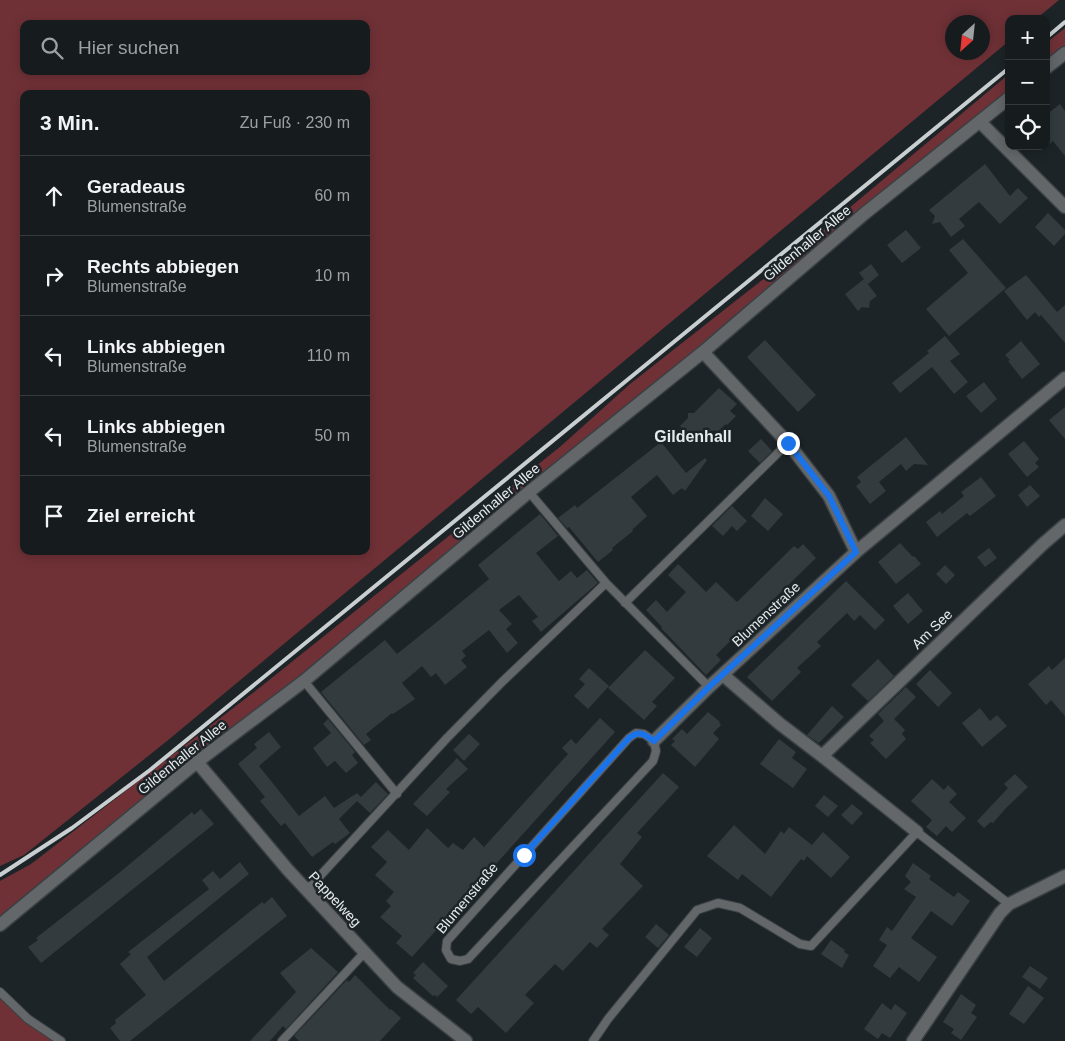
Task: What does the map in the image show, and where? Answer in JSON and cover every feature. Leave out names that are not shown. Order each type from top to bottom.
[{"type":"street","points":[[1050,65],[1065,53]]},
{"type":"street","name":"Gildenhaller Allee","points":[[0,925],[198,762],[304,681],[529,492],[703,352],[864,214],[1005,101]]},
{"type":"street","points":[[980,122],[1065,207]]},
{"type":"street","points":[[703,352],[788,443],[829,496],[856,552]]},
{"type":"street","name":"Blumenstraße","points":[[654,741],[709,687],[856,552],[1065,378]]},
{"type":"street","name":"Am See","points":[[822,756],[1043,544],[1065,526]]},
{"type":"street","points":[[723,675],[780,724],[917,832]]},
{"type":"street","name":"Pappelweg","points":[[198,762],[288,870],[397,987],[466,1041]]},
{"type":"street","points":[[913,1041],[1000,913],[1009,904],[1065,876]]},
{"type":"lane","points":[[625,603],[788,443]]},
{"type":"lane","points":[[529,492],[606,583],[709,687]]},
{"type":"lane","points":[[307,890],[447,738],[502,682],[606,583]]},
{"type":"lane","points":[[304,681],[397,794]]},
{"type":"lane","name":"Blumenstraße","points":[[636,733],[644,734],[654,741],[656,751],[653,761],[468,959],[460,961],[451,959],[446,950],[447,941],[629,738],[636,733]]},
{"type":"lane","points":[[593,1041],[608,1019],[697,910],[718,903],[740,908],[800,944],[811,946],[917,832],[1009,904]]},
{"type":"lane","points":[[282,1041],[365,952]]},
{"type":"lane","points":[[0,992],[28,1019],[61,1041]]},
{"type":"shaded area","points":[[0,0],[1059,0],[1041,15],[1005,15],[1005,44],[990,57],[990,15],[945,15],[945,60],[986,60],[167,741],[24,855],[0,866]]},
{"type":"shaded area","points":[[1065,28],[1065,56],[1050,68],[1050,60],[1050,40]]},
{"type":"shaded area","points":[[1005,77],[1005,103],[0,919],[0,881],[31,864],[263,685],[561,446],[630,384],[780,266]]},
{"type":"shaded area","points":[[0,998],[20,1016],[54,1041],[0,1041]]},
{"type":"building","points":[[1060,104],[1065,111],[1065,156],[1053,141],[1050,144],[1050,112]]},
{"type":"building","points":[[985,164],[1010,196],[1018,188],[1028,198],[1000,224],[979,202],[959,219],[965,226],[951,237],[940,222],[932,224],[935,216],[929,210]]},
{"type":"building","points":[[1048,213],[1065,230],[1065,234],[1054,246],[1035,227]]},
{"type":"building","points":[[906,230],[921,248],[902,263],[887,245]]},
{"type":"building","points":[[963,239],[1006,288],[949,336],[926,309],[968,273],[949,250]]},
{"type":"building","points":[[871,264],[879,275],[868,284],[859,273]]},
{"type":"building","points":[[1026,275],[1057,312],[1065,305],[1065,343],[1041,315],[1039,317],[1035,312],[1027,320],[1004,291]]},
{"type":"building","points":[[864,279],[877,296],[870,301],[869,308],[862,307],[858,311],[845,294]]},
{"type":"building","points":[[945,336],[960,354],[950,361],[968,382],[954,394],[932,367],[900,393],[892,383],[929,353],[927,351]]},
{"type":"building","points":[[765,340],[816,395],[798,412],[747,357]]},
{"type":"building","points":[[1021,341],[1040,364],[1022,379],[1005,355]]},
{"type":"building","points":[[984,382],[997,399],[981,413],[966,396]]},
{"type":"building","points":[[719,388],[737,404],[730,411],[736,416],[717,432],[714,430],[698,445],[680,426],[688,418],[688,413],[694,413]]},
{"type":"building","points":[[1065,407],[1065,439],[1049,420]]},
{"type":"building","points":[[906,437],[928,465],[914,464],[906,471],[901,464],[879,482],[886,491],[870,504],[856,486],[861,482],[857,477]]},
{"type":"building","points":[[761,439],[772,451],[760,463],[748,451]]},
{"type":"building","points":[[1024,441],[1039,459],[1035,463],[1039,467],[1027,477],[1008,454]]},
{"type":"building","points":[[661,442],[686,473],[705,458],[707,460],[685,491],[682,488],[673,495],[657,475],[631,497],[647,516],[633,531],[612,548],[613,550],[598,562],[569,527],[567,528],[558,518],[575,505],[577,508]]},
{"type":"building","points":[[981,477],[996,496],[970,516],[967,513],[937,537],[926,522],[940,511],[942,514],[964,496],[961,492]]},
{"type":"building","points":[[1030,485],[1040,496],[1027,507],[1018,495]]},
{"type":"building","points":[[765,498],[783,514],[768,531],[751,516]]},
{"type":"building","points":[[732,506],[747,521],[737,531],[732,526],[723,536],[712,526]]},
{"type":"building","points":[[540,514],[558,536],[536,553],[559,581],[571,571],[577,578],[587,570],[598,583],[541,632],[532,621],[538,617],[519,595],[499,610],[512,624],[506,629],[518,643],[507,653],[489,630],[462,651],[466,656],[461,660],[467,667],[445,685],[436,673],[431,677],[422,666],[402,683],[415,699],[392,713],[366,734],[371,740],[364,745],[321,692],[385,640],[397,654],[443,617],[489,579],[478,565]]},
{"type":"building","points":[[900,543],[921,564],[896,584],[878,562]]},
{"type":"building","points":[[803,544],[816,558],[716,655],[721,660],[706,675],[646,610],[656,600],[667,612],[686,592],[668,575],[678,564],[706,592],[716,582],[737,602],[794,546],[798,549]]},
{"type":"building","points":[[989,548],[997,558],[985,567],[977,557]]},
{"type":"building","points":[[945,565],[955,575],[946,584],[936,574]]},
{"type":"building","points":[[846,581],[885,620],[875,630],[860,615],[854,621],[847,613],[817,642],[821,646],[797,668],[801,672],[772,701],[747,677]]},
{"type":"building","points":[[908,593],[923,611],[908,624],[893,606]]},
{"type":"building","points":[[645,650],[675,678],[652,702],[657,706],[644,720],[608,688]]},
{"type":"building","points":[[1065,658],[1065,716],[1051,700],[1046,705],[1028,684],[1049,666],[1052,670]]},
{"type":"building","points":[[878,659],[894,676],[868,701],[851,685]]},
{"type":"building","points":[[589,668],[609,686],[588,709],[574,696],[585,684],[579,679]]},
{"type":"building","points":[[930,670],[952,693],[938,707],[916,684]]},
{"type":"building","points":[[906,687],[916,697],[894,719],[905,730],[902,734],[906,739],[886,759],[870,743],[874,740],[869,736],[884,721],[878,714]]},
{"type":"building","points":[[832,706],[844,717],[819,743],[807,735]]},
{"type":"building","points":[[980,708],[990,721],[997,715],[1007,726],[982,747],[962,723]]},
{"type":"building","points":[[708,712],[720,722],[721,725],[713,733],[719,739],[695,767],[671,745],[675,741],[672,739],[682,729],[687,734]]},
{"type":"building","points":[[600,718],[615,732],[412,957],[396,943],[402,936],[380,917],[391,906],[386,901],[394,892],[375,875],[387,862],[371,847],[388,830],[409,850],[427,828],[448,848],[453,843],[463,850],[474,837],[484,847],[568,754],[562,748],[571,739],[576,744]]},
{"type":"building","points":[[328,719],[355,752],[352,755],[358,763],[346,773],[335,761],[327,767],[313,748],[331,733],[323,724]]},
{"type":"building","points":[[269,732],[281,747],[259,766],[299,816],[325,796],[334,808],[357,793],[361,797],[339,819],[350,833],[312,857],[285,823],[281,826],[260,801],[265,797],[238,764],[257,748],[254,744]]},
{"type":"building","points":[[469,734],[480,744],[464,761],[453,750]]},
{"type":"building","points":[[779,739],[796,752],[792,758],[807,769],[793,788],[760,764]]},
{"type":"building","points":[[457,758],[468,769],[446,789],[450,792],[427,816],[413,804]]},
{"type":"building","points":[[663,773],[679,787],[637,833],[642,837],[620,864],[643,886],[602,929],[609,935],[597,948],[590,942],[563,971],[555,964],[525,995],[534,1003],[506,1033],[478,1007],[471,1014],[456,1000]]},
{"type":"building","points":[[1015,774],[1028,787],[993,823],[991,822],[984,828],[977,821],[1008,788],[1004,784]]},
{"type":"building","points":[[932,779],[944,790],[948,785],[957,794],[949,802],[966,818],[952,832],[946,826],[937,836],[926,827],[932,820],[911,801]]},
{"type":"building","points":[[376,782],[388,794],[370,813],[357,801]]},
{"type":"building","points":[[824,795],[838,806],[828,817],[815,806]]},
{"type":"building","points":[[852,804],[863,813],[852,825],[841,815]]},
{"type":"building","points":[[201,809],[214,824],[41,963],[28,947],[38,940],[36,938],[119,873],[192,812],[194,815]]},
{"type":"building","points":[[734,825],[765,854],[781,831],[784,834],[789,827],[812,845],[823,832],[850,857],[831,878],[807,856],[804,861],[801,859],[771,897],[742,874],[738,880],[707,856]]},
{"type":"building","points":[[240,862],[249,874],[147,957],[164,981],[262,902],[264,904],[272,897],[287,916],[130,1041],[120,1041],[110,1028],[116,1023],[115,1020],[146,995],[120,964],[131,954],[128,952],[209,889],[202,880],[213,871],[220,879]]},
{"type":"building","points":[[913,863],[931,876],[929,879],[954,897],[958,892],[970,901],[952,926],[931,911],[911,938],[937,957],[919,982],[899,967],[890,978],[873,966],[887,945],[879,940],[887,927],[892,931],[916,897],[904,889],[911,882],[905,876]]},
{"type":"building","points":[[656,924],[669,935],[658,948],[645,937]]},
{"type":"building","points":[[700,928],[712,938],[697,957],[684,947]]},
{"type":"building","points":[[831,940],[849,955],[842,968],[821,954]]},
{"type":"building","points":[[311,948],[338,972],[286,1029],[283,1026],[270,1041],[250,1041],[296,992],[280,973]]},
{"type":"building","points":[[423,962],[448,986],[437,997],[433,996],[413,978],[416,975],[413,973]]},
{"type":"building","points":[[1030,966],[1048,978],[1040,989],[1022,977]]},
{"type":"building","points":[[355,975],[390,1010],[401,1018],[380,1041],[299,1041],[294,1036],[347,980],[349,982]]},
{"type":"building","points":[[1028,986],[1044,998],[1024,1024],[1009,1014]]},
{"type":"building","points":[[961,994],[976,1005],[971,1013],[977,1017],[961,1040],[951,1033],[954,1029],[943,1022]]},
{"type":"building","points":[[882,1003],[891,1010],[895,1004],[907,1013],[890,1038],[882,1033],[878,1039],[864,1029]]},
{"type":"railway","points":[[1050,35],[1065,22]]},
{"type":"railway","points":[[0,875],[72,828],[150,770],[1005,71]]},
{"type":"district","name":"Gildenhall","points":[[693,436]]},
{"type":"route","points":[[524,855],[629,738],[636,733],[644,734],[654,741],[709,687],[856,552],[829,496],[788,443]]}]
